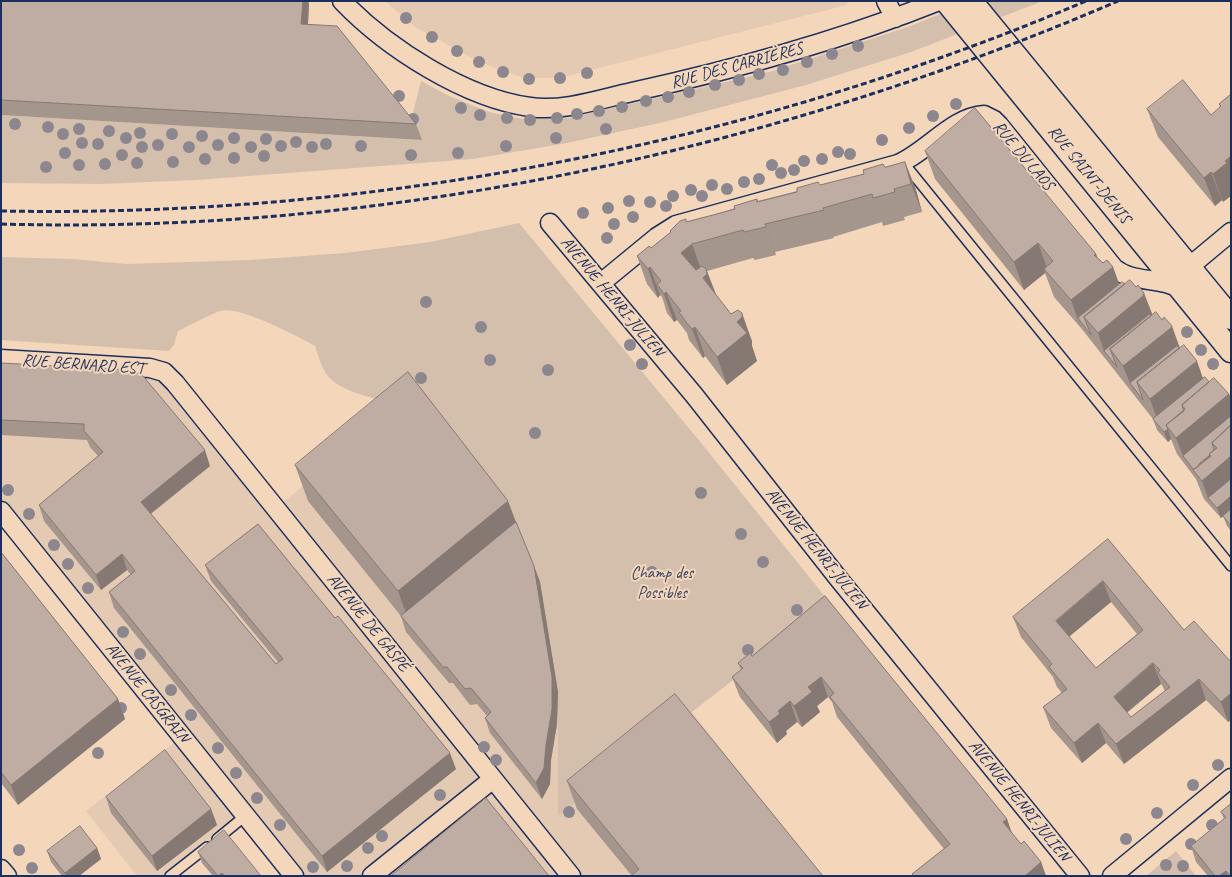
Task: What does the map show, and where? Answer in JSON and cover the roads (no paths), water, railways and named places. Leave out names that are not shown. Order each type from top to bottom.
[{"type":"main road","name":"RUE SAINT-DENIS","points":[[946,1],[1231,351]]},
{"type":"main road","name":"RUE SAINT-DENIS","points":[[971,1],[1231,318]]},
{"type":"street","name":"RUE DES CARRIÈRES","points":[[342,1],[375,32],[399,51],[428,68],[492,98],[530,107],[560,107],[713,74],[794,52],[895,18],[939,1]]},
{"type":"street","points":[[886,1],[895,18]]},
{"type":"street","name":"RUE DU LAOS","points":[[602,283],[657,237],[683,222],[904,162],[964,120],[978,116],[988,116],[999,125],[1114,268],[1126,275],[1169,283],[1182,290]]},
{"type":"street","name":"AVENUE HENRI-JULIEN","points":[[550,223],[602,283],[694,395],[834,572],[1080,876]]},
{"type":"street","points":[[1189,267],[1231,232]]},
{"type":"street","name":"RUE BERNARD EST","points":[[1,359],[150,368],[164,372]]},
{"type":"street","name":"AVENUE DE GASPÉ","points":[[164,372],[176,383],[571,876]]},
{"type":"street","name":"AVENUE CASGRAIN","points":[[1,511],[294,876]]},
{"type":"street","points":[[1112,876],[1231,778]]},
{"type":"street","points":[[372,876],[493,779]]},
{"type":"street","points":[[1,869],[7,876]]},
{"type":"lane","points":[[904,162],[1231,566]]},
{"type":"lane","points":[[170,876],[245,816]]},
{"type":"railway","points":[[1,211],[140,210],[279,202],[417,186],[554,163],[690,133],[825,96],[957,52],[1086,1]]},
{"type":"railway","points":[[1,224],[144,224],[287,215],[430,198],[572,173],[711,141],[850,101],[985,54],[1118,1]]},
{"type":"park label","name":"Champ des Possibles","points":[[662,584]]}]
